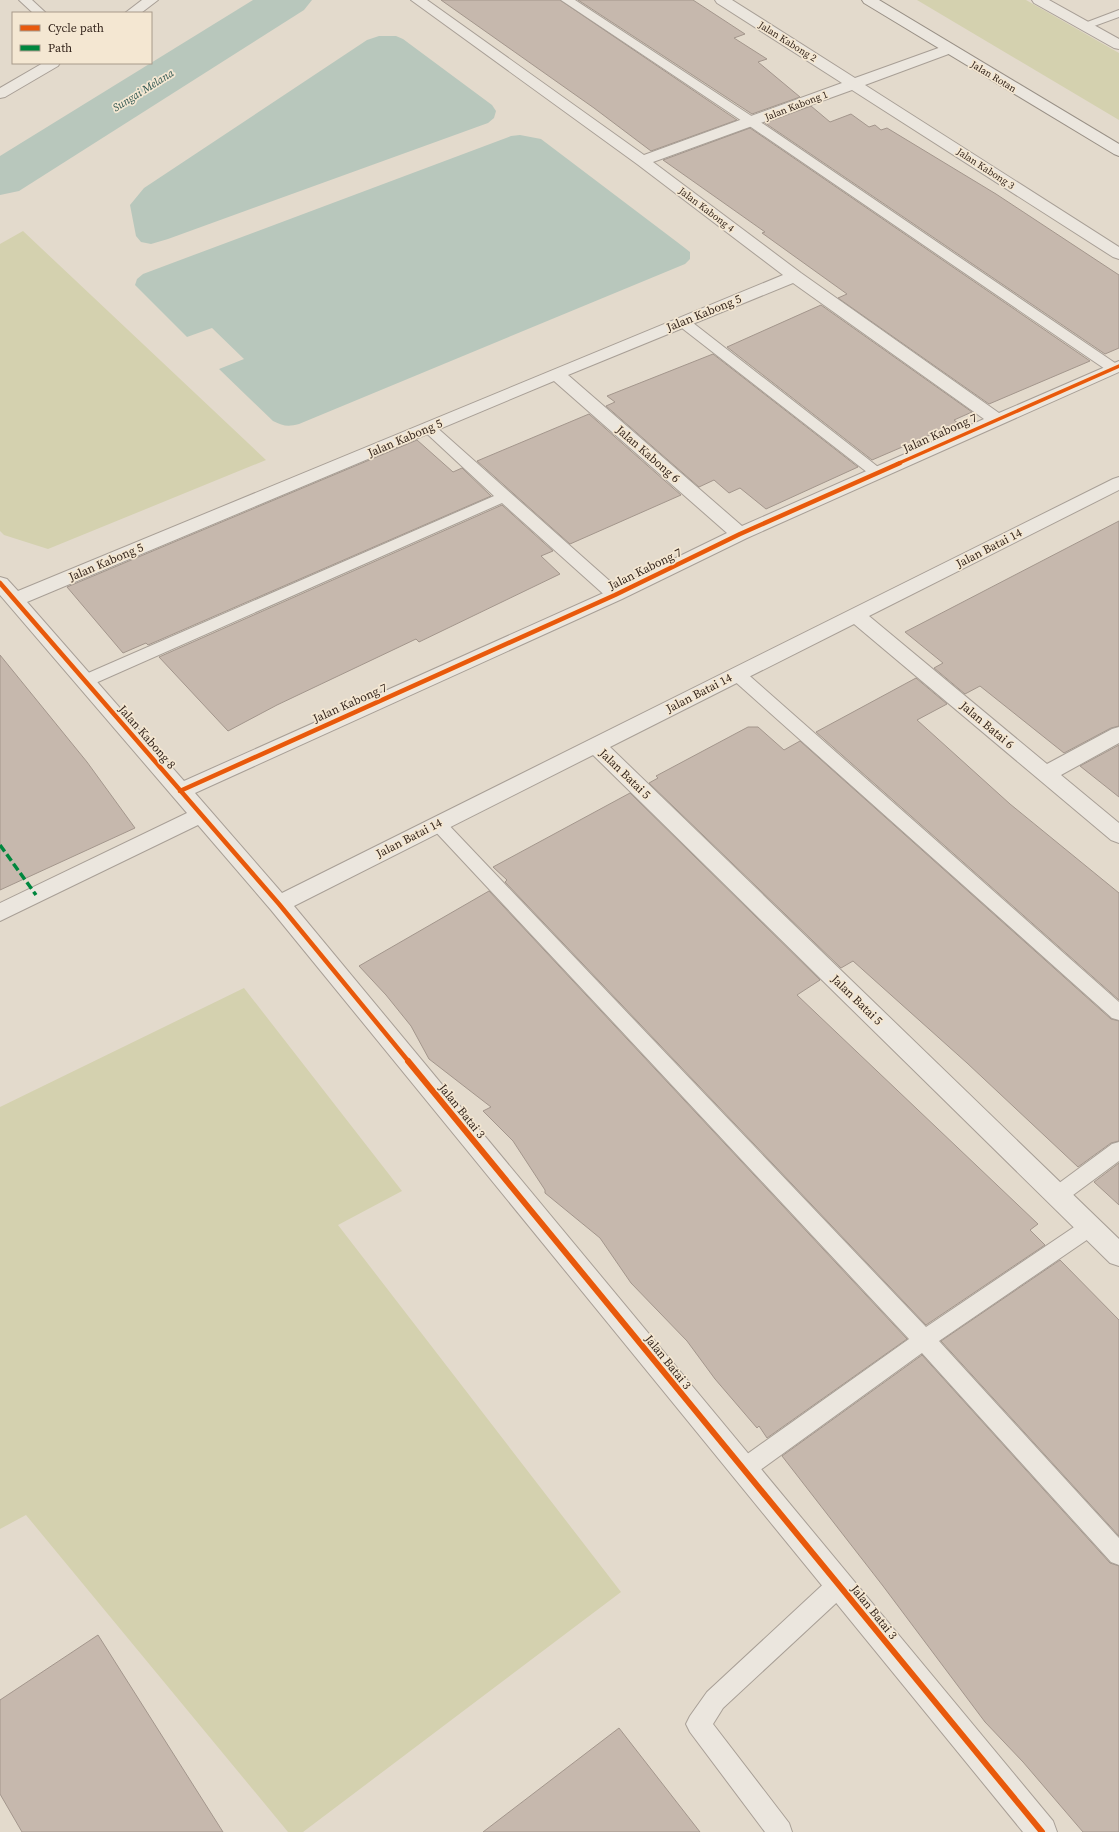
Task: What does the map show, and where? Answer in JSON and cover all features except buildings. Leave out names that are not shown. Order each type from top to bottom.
[{"type":"street","points":[[134,12],[152,0]]},
{"type":"street","name":"Jalan Kabong 4","points":[[418,0],[642,161],[795,276],[996,419]]},
{"type":"street","name":"Jalan Kabong 2","points":[[722,0],[854,83]]},
{"type":"street","name":"Jalan Rotan","points":[[869,0],[1119,151]]},
{"type":"street","points":[[1039,0],[1119,45]]},
{"type":"street","name":"Jalan Kabong 1","points":[[642,161],[752,122],[949,48]]},
{"type":"street","points":[[0,94],[51,64]]},
{"type":"street","name":"Jalan Kabong 3","points":[[854,83],[1119,254]]},
{"type":"street","name":"Jalan Kabong 5","points":[[15,600],[795,276]]},
{"type":"street","name":"Jalan Kabong 7","points":[[180,791],[614,595],[740,534],[1116,367]]},
{"type":"street","name":"Jalan Kabong 6","points":[[556,374],[740,534]]},
{"type":"street","name":"Jalan Batai 14","points":[[279,904],[1119,483]]},
{"type":"street","name":"Jalan Kabong 8","points":[[0,583],[279,904]]},
{"type":"street","name":"Jalan Batai 6","points":[[855,615],[1119,835]]},
{"type":"street","points":[[1046,774],[1119,734]]},
{"type":"street","name":"Jalan Batai 5","points":[[595,745],[1119,1255]]},
{"type":"street","points":[[0,913],[201,815]]},
{"type":"street","name":"Jalan Batai 3","points":[[279,904],[1042,1832]]},
{"type":"lane","points":[[25,0],[39,12]]},
{"type":"lane","points":[[567,0],[752,122],[1116,367]]},
{"type":"lane","points":[[1086,26],[1119,13]]},
{"type":"lane","points":[[683,322],[877,473]]},
{"type":"lane","points":[[430,428],[504,497],[614,595]]},
{"type":"lane","points":[[85,681],[504,497]]},
{"type":"lane","points":[[737,674],[1119,1013]]},
{"type":"lane","points":[[438,824],[924,1340],[1119,1554]]},
{"type":"lane","points":[[1058,1195],[1119,1150]]},
{"type":"lane","points":[[744,1469],[924,1340],[1090,1227]]},
{"type":"lane","points":[[780,1832],[698,1724],[715,1700],[839,1585]]},
{"type":"shaded area","points":[[917,0],[1026,0],[1119,53],[1119,120]]},
{"type":"shaded area","points":[[379,36],[396,36],[403,39],[492,105],[496,111],[494,118],[488,123],[168,239],[151,244],[141,242],[136,236],[130,205],[144,188],[367,40]]},
{"type":"shaded area","points":[[520,135],[541,139],[690,252],[690,259],[685,264],[292,426],[283,425],[273,421],[219,369],[244,359],[212,328],[187,337],[135,285],[137,279],[143,274],[511,136]]},
{"type":"shaded area","points":[[23,231],[266,460],[48,549],[4,535],[0,531],[0,244]]},
{"type":"shaded area","points":[[244,988],[402,1191],[338,1225],[621,1592],[303,1832],[288,1832],[26,1515],[0,1529],[0,1107]]},
{"type":"waterway","name":"Sungai Melana","points":[[0,179],[287,0]]},
{"type":"marked path","points":[[0,845],[36,895]]},
{"type":"cycle path","points":[[180,791],[615,595],[740,534],[1119,366]]},
{"type":"cycle path","points":[[0,583],[279,904],[1042,1832]]}]
